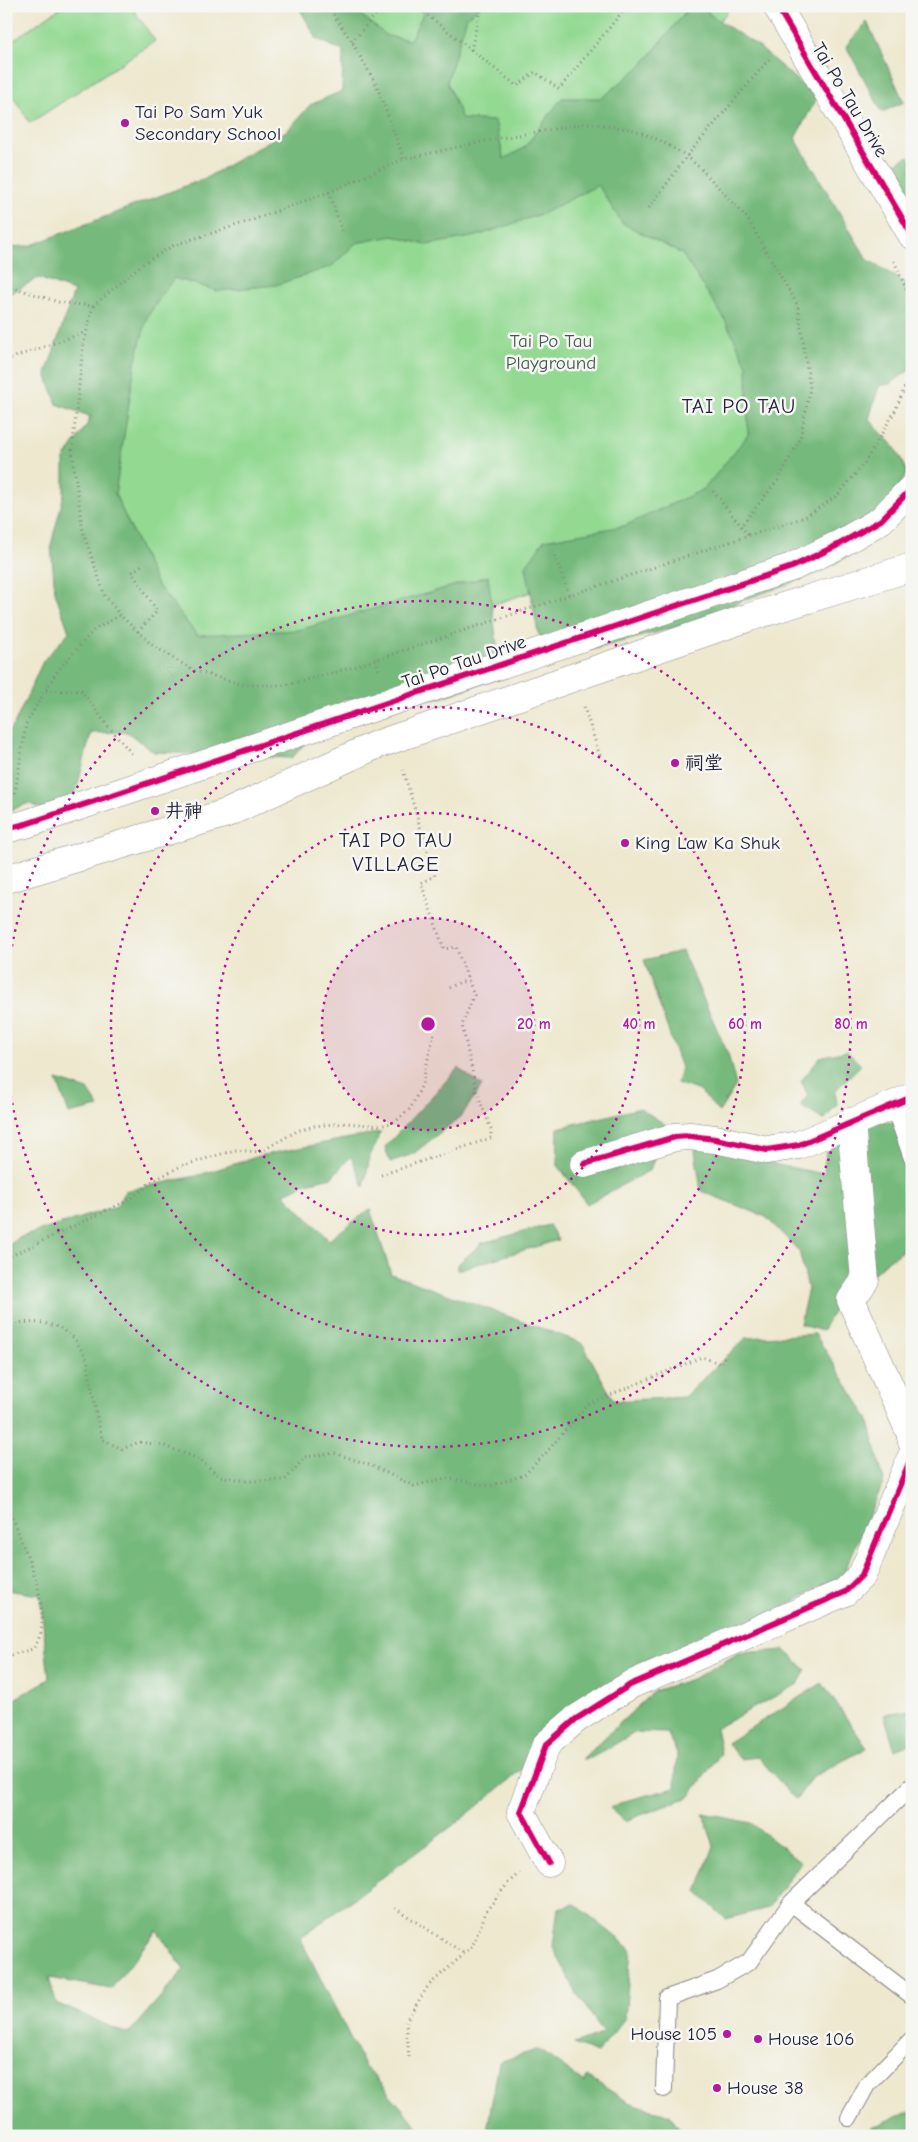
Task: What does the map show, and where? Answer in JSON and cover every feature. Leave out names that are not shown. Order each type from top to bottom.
[{"type":"street","name":"Tai Po Tau Drive","points":[[777,6],[912,235]]},
{"type":"street","name":"Tai Po Tau Drive","points":[[6,829],[386,704],[792,567],[838,546],[881,520],[912,488]]},
{"type":"street","points":[[6,880],[227,813],[376,745],[750,617],[912,566]]},
{"type":"street","points":[[584,1164],[675,1137],[690,1136],[767,1150],[799,1145],[901,1102]]},
{"type":"street","points":[[851,1122],[865,1280],[850,1300],[910,1432],[912,1442]]},
{"type":"street","points":[[549,1863],[521,1812],[546,1745],[576,1719],[630,1685],[844,1592],[862,1575],[912,1456]]},
{"type":"lane","points":[[901,1102],[899,1121],[912,1158]]},
{"type":"lane","points":[[664,2089],[667,1998],[717,1980],[749,1962],[791,1903],[912,1786]]},
{"type":"lane","points":[[791,1903],[912,1996]]},
{"type":"lane","points":[[849,2118],[867,2085],[912,2039]]},
{"type":"path","points":[[328,6],[352,42],[376,84],[404,159]]},
{"type":"path","points":[[352,42],[383,6]]},
{"type":"path","points":[[416,6],[517,86],[534,72],[559,89],[627,6]]},
{"type":"path","points":[[471,50],[481,6]]},
{"type":"path","points":[[648,208],[687,156],[773,54]]},
{"type":"path","points":[[741,526],[778,480],[800,439],[810,389],[807,356],[798,306],[747,218],[687,156],[659,140],[634,130],[589,123],[495,139],[404,159],[329,192],[250,221],[174,245],[141,265],[93,306],[83,346],[72,452],[83,532],[105,596],[120,615],[151,644],[192,670],[244,685],[286,685],[376,659],[806,517],[838,496],[865,462],[894,413],[910,375],[912,354]]},
{"type":"path","points":[[329,192],[343,234]]},
{"type":"path","points":[[6,285],[58,302],[93,306]]},
{"type":"path","points":[[6,360],[86,332]]},
{"type":"path","points":[[713,491],[748,535]]},
{"type":"path","points":[[553,551],[569,595]]},
{"type":"path","points":[[138,632],[158,611],[132,572],[142,565]]},
{"type":"path","points":[[14,801],[26,724],[58,670],[94,630],[120,615]]},
{"type":"path","points":[[376,659],[386,704]]},
{"type":"path","points":[[574,676],[601,759]]},
{"type":"path","points":[[45,691],[81,690],[103,720],[145,768],[151,782]]},
{"type":"path","points":[[381,1175],[491,1138],[491,1129],[477,1093],[462,1025],[474,995],[456,947],[444,949],[421,883],[435,876],[406,786],[396,738]]},
{"type":"path","points":[[449,988],[460,982],[468,981]]},
{"type":"path","points":[[6,1258],[131,1199],[151,1182],[181,1166],[235,1150],[260,1152],[297,1131],[314,1126],[346,1123],[381,1126],[396,1121],[410,1109],[422,1085],[434,1033]]},
{"type":"path","points":[[6,1322],[43,1323],[59,1326],[74,1338],[87,1359],[102,1439],[122,1449],[139,1442],[162,1445],[197,1458],[219,1476],[247,1481],[285,1480],[305,1457],[334,1452],[370,1465],[414,1486],[446,1478],[489,1486],[524,1475],[545,1454],[588,1404],[702,1358],[721,1364],[726,1353]]},
{"type":"path","points":[[6,1656],[33,1649],[41,1633],[42,1614],[38,1586],[10,1514]]},
{"type":"path","points":[[409,2056],[406,2022],[428,1986],[472,1947],[487,1910],[508,1883],[522,1870]]},
{"type":"path","points":[[395,1908],[465,1954]]},
{"type":"green space","points":[[63,6],[131,6],[155,41],[30,123],[6,85],[6,45]]},
{"type":"green space","points":[[298,6],[350,6],[387,36],[410,40],[427,6],[481,6],[467,17],[447,82],[462,119],[495,121],[504,159],[524,148],[562,98],[602,98],[643,64],[690,6],[707,6],[709,14],[759,47],[817,98],[795,138],[867,259],[912,287],[912,368],[890,384],[879,386],[869,419],[896,449],[907,472],[873,540],[822,572],[744,600],[680,626],[557,659],[538,633],[526,566],[544,540],[624,526],[704,489],[748,435],[747,365],[724,318],[682,254],[622,223],[598,185],[544,213],[477,236],[426,245],[393,236],[356,243],[332,266],[276,285],[218,291],[174,278],[147,317],[135,364],[115,494],[156,583],[197,635],[299,630],[488,576],[501,676],[442,698],[344,699],[292,758],[154,752],[127,732],[91,733],[70,823],[29,803],[6,812],[6,735],[14,725],[43,661],[69,632],[55,592],[51,545],[64,494],[64,459],[92,417],[57,404],[46,374],[74,291],[38,278],[6,296],[6,247],[29,246],[206,178],[288,130],[310,105],[342,91],[343,51],[317,39]]},
{"type":"green space","name":"Tai Po Tau Playground","points":[[333,6],[732,6],[621,139],[796,371],[678,542],[297,671],[169,640],[89,436],[89,397],[147,275],[417,177]]},
{"type":"green space","points":[[867,22],[904,102],[882,112],[846,46]]},
{"type":"green space","points":[[909,156],[912,161],[912,241],[887,168]]},
{"type":"green space","points":[[682,951],[728,1054],[736,1085],[719,1112],[700,1091],[677,1083],[681,1068],[644,960]]},
{"type":"green space","points":[[847,1051],[861,1065],[835,1091],[837,1104],[824,1120],[800,1106],[808,1095],[801,1081],[820,1057]]},
{"type":"green space","points":[[458,1068],[482,1086],[462,1115],[413,1154],[390,1162],[385,1147]]},
{"type":"green space","points":[[57,1080],[88,1090],[99,1107],[69,1114]]},
{"type":"green space","points":[[640,1108],[666,1125],[650,1170],[587,1204],[557,1164],[558,1128]]},
{"type":"green space","points":[[874,1119],[912,1127],[912,1244],[885,1263],[836,1307],[822,1331],[800,1324],[808,1288],[799,1251],[766,1217],[701,1191],[694,1144],[709,1143],[778,1165],[824,1174],[827,1139]]},
{"type":"green space","points":[[381,1132],[370,1156],[364,1187],[351,1156],[332,1177],[306,1183],[284,1194],[329,1240],[370,1209],[391,1274],[582,1343],[614,1401],[684,1397],[746,1338],[815,1334],[868,1418],[884,1481],[843,1575],[740,1630],[624,1687],[459,1821],[300,1938],[364,2065],[426,2136],[6,2136],[6,1704],[49,1679],[40,1595],[6,1590],[6,1247],[18,1238],[117,1206],[125,1191],[196,1176],[263,1155]],"holes":[[[157,1930],[184,1970],[128,2034],[56,2003],[49,1978],[111,1989]]]},
{"type":"green space","points":[[549,1225],[558,1240],[457,1270],[457,1265],[482,1243]]},
{"type":"green space","points":[[785,1650],[806,1670],[798,1684],[716,1728],[721,1753],[689,1797],[625,1821],[610,1808],[624,1801],[675,1788],[677,1753],[667,1733],[636,1732],[591,1758],[582,1759],[654,1691],[695,1678],[739,1653]]},
{"type":"green space","points":[[822,1683],[867,1748],[812,1777],[796,1800],[758,1757],[740,1759],[727,1743]]},
{"type":"green space","points":[[912,1710],[912,1743],[895,1750],[884,1714]]},
{"type":"green space","points":[[703,1813],[751,1823],[801,1862],[768,1908],[726,1919],[697,1892],[714,1846]]},
{"type":"green space","points":[[575,1904],[631,1949],[625,2018],[597,2053],[574,2044],[604,2033],[578,1996],[553,1947],[558,1908]]},
{"type":"green space","points":[[539,2049],[585,2083],[587,2076],[628,2102],[670,2115],[685,2136],[486,2136],[499,2062]]},
{"type":"green space","points":[[912,2110],[912,2136],[868,2136],[864,2131]]},
{"type":"cycle path","points":[[777,6],[912,235]]},
{"type":"cycle path","points":[[6,829],[26,824],[792,567],[838,545],[881,520],[912,488]]},
{"type":"cycle path","points":[[584,1164],[675,1137],[690,1136],[715,1139],[767,1150],[799,1145],[912,1097]]},
{"type":"cycle path","points":[[549,1863],[521,1812],[546,1745],[576,1719],[630,1685],[845,1592],[862,1575],[912,1456]]},
{"type":"place","name":"Tai Po Sam Yuk Secondary School","points":[[125,123]]},
{"type":"place","name":"祠堂","points":[[675,763]]},
{"type":"place","name":"井神","points":[[155,811]]},
{"type":"place","name":"King Law Ka Shuk","points":[[625,843]]},
{"type":"place","name":"House 105","points":[[727,2034]]},
{"type":"place","name":"House 106","points":[[758,2039]]},
{"type":"place","name":"House 38","points":[[717,2088]]},
{"type":"district","name":"TAI PO TAU","points":[[739,406]]},
{"type":"district","name":"TAI PO TAU VILLAGE","points":[[396,852]]}]
